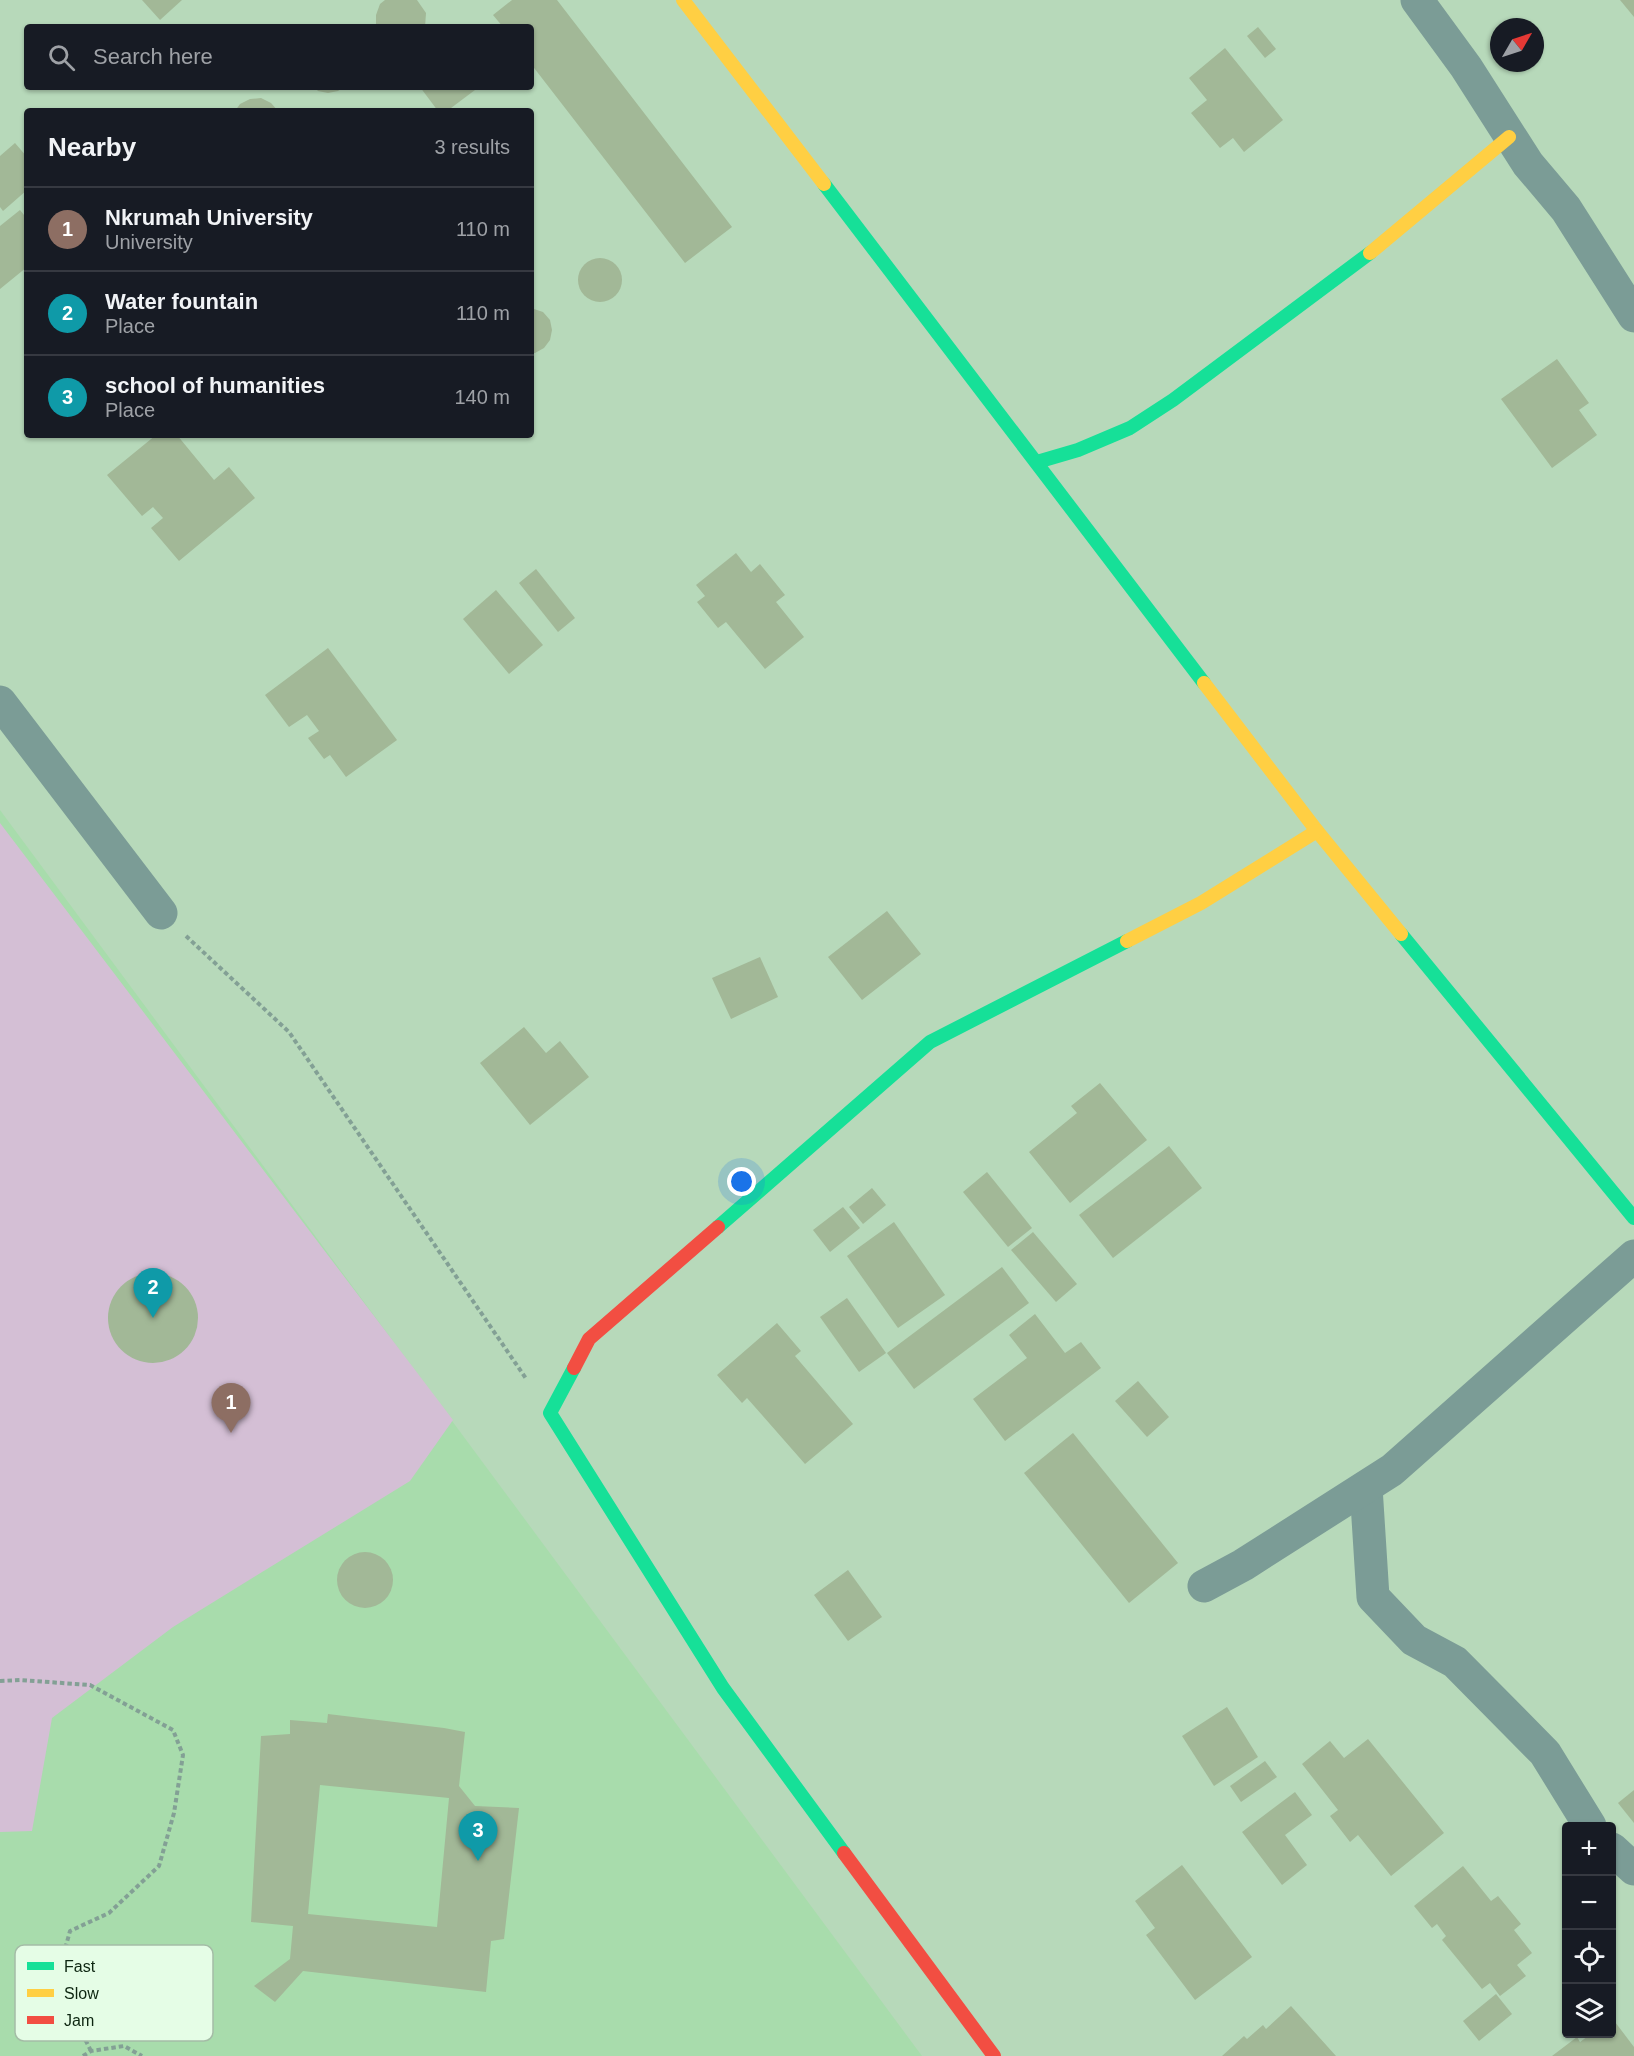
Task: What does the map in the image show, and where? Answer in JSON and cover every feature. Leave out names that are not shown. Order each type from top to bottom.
[{"type":"street","points":[[683,0],[1317,831],[1634,1218]]},
{"type":"street","points":[[1418,0],[1466,67],[1528,165],[1566,209],[1634,316]]},
{"type":"street","points":[[1037,462],[1078,450],[1130,428],[1173,400],[1373,251],[1509,137]]},
{"type":"street","points":[[0,702],[161,913]]},
{"type":"street","points":[[994,2056],[723,1688],[550,1413],[589,1339],[930,1042],[1201,903],[1317,831]]},
{"type":"street","points":[[1204,1586],[1243,1565],[1392,1470],[1634,1256]]},
{"type":"street","points":[[1366,1487],[1373,1597],[1414,1640],[1455,1662],[1545,1753],[1587,1822]]},
{"type":"street","points":[[1616,1853],[1634,1869]]},
{"type":"path","points":[[161,913],[289,1032],[550,1413]]},
{"type":"path","points":[[0,1681],[90,1685],[173,1730],[183,1755],[174,1813],[159,1866],[109,1913],[70,1931],[66,1945]]},
{"type":"path","points":[[86,2041],[91,2050]]},
{"type":"path","points":[[83,2056],[91,2050],[124,2046],[142,2056]]},
{"type":"shaded area","points":[[0,810],[922,2056],[0,2056]]},
{"type":"shaded area","points":[[0,823],[453,1420],[410,1481],[173,1627],[52,1718],[32,1831],[0,1832]]},
{"type":"building","points":[[142,0],[182,0],[160,20]]},
{"type":"building","points":[[385,0],[417,0],[426,13],[425,24],[376,24],[380,4]]},
{"type":"building","points":[[512,0],[557,0],[732,227],[685,263],[534,68],[534,24],[500,24],[493,15]]},
{"type":"building","points":[[1620,0],[1634,0],[1634,17]]},
{"type":"building","points":[[1258,27],[1276,49],[1265,58],[1247,36]]},
{"type":"building","points":[[1225,48],[1283,120],[1244,152],[1233,138],[1220,148],[1191,113],[1207,100],[1189,78]]},
{"type":"building","points":[[317,90],[340,90],[328,93]]},
{"type":"building","points":[[422,90],[475,90],[451,108],[436,108]]},
{"type":"building","points":[[261,98],[275,108],[237,108],[250,99]]},
{"type":"building","points":[[15,143],[24,154],[24,193],[3,211],[0,207],[0,156]]},
{"type":"building","points":[[20,210],[24,215],[24,269],[0,289],[0,226]]},
{"type":"building","points":[[600,258],[616,264],[622,280],[616,296],[600,302],[584,296],[578,280],[584,264]]},
{"type":"building","points":[[534,309],[543,312],[550,320],[552,330],[550,340],[544,348],[535,353]]},
{"type":"building","points":[[1557,359],[1589,403],[1579,410],[1597,435],[1552,468],[1501,399]]},
{"type":"building","points":[[152,438],[179,438],[214,480],[229,467],[255,498],[179,561],[151,528],[163,518],[153,507],[142,516],[107,475]]},
{"type":"building","points":[[736,553],[751,572],[760,564],[785,595],[776,602],[804,637],[765,669],[726,622],[718,628],[697,602],[705,596],[696,585]]},
{"type":"building","points":[[536,569],[575,618],[558,632],[519,583]]},
{"type":"building","points":[[496,590],[543,645],[509,674],[463,619]]},
{"type":"building","points":[[328,648],[397,740],[346,777],[330,755],[324,759],[308,738],[319,731],[307,715],[289,727],[265,695]]},
{"type":"building","points":[[887,911],[921,954],[862,1000],[828,957]]},
{"type":"building","points":[[760,957],[778,997],[731,1019],[712,978]]},
{"type":"building","points":[[524,1027],[546,1053],[560,1041],[589,1077],[530,1125],[480,1063]]},
{"type":"building","points":[[1100,1083],[1147,1140],[1070,1203],[1029,1152],[1077,1113],[1071,1106]]},
{"type":"building","points":[[1169,1146],[1202,1188],[1113,1258],[1079,1215]]},
{"type":"building","points":[[987,1172],[1032,1228],[1008,1247],[963,1192]]},
{"type":"building","points":[[872,1188],[886,1205],[863,1224],[849,1207]]},
{"type":"building","points":[[843,1207],[860,1228],[830,1252],[813,1230]]},
{"type":"building","points":[[894,1222],[945,1295],[898,1328],[847,1256]]},
{"type":"building","points":[[1033,1232],[1077,1284],[1056,1302],[1011,1250]]},
{"type":"building","points":[[1002,1267],[1029,1303],[914,1389],[887,1353]]},
{"type":"building","points":[[153,1273],[170,1277],[185,1286],[194,1301],[198,1318],[194,1335],[185,1350],[170,1359],[153,1363],[136,1359],[121,1350],[112,1335],[108,1318],[112,1301],[121,1286],[136,1277]]},
{"type":"building","points":[[847,1298],[886,1353],[859,1372],[820,1317]]},
{"type":"building","points":[[1035,1314],[1065,1353],[1081,1342],[1101,1368],[1005,1441],[973,1399],[1027,1358],[1009,1335]]},
{"type":"building","points":[[777,1323],[801,1351],[795,1356],[853,1424],[805,1464],[747,1398],[742,1403],[717,1375]]},
{"type":"building","points":[[1138,1381],[1169,1417],[1147,1437],[1115,1401]]},
{"type":"building","points":[[1073,1433],[1178,1563],[1129,1603],[1024,1473]]},
{"type":"building","points":[[359,1552],[371,1552],[381,1556],[389,1564],[393,1580],[389,1596],[381,1604],[371,1608],[359,1608],[349,1604],[341,1596],[337,1586],[337,1574],[341,1564],[349,1556]]},
{"type":"building","points":[[848,1570],[882,1617],[848,1641],[814,1595]]},
{"type":"building","points":[[1227,1707],[1258,1757],[1214,1786],[1182,1736]]},
{"type":"building","points":[[328,1714],[465,1732],[459,1786],[475,1806],[519,1808],[504,1939],[491,1941],[486,1992],[303,1971],[275,2002],[254,1986],[290,1959],[293,1926],[251,1922],[261,1736],[290,1734],[290,1720],[327,1723]],"holes":[[[320,1785],[449,1798],[437,1927],[308,1914]]]},
{"type":"building","points":[[1368,1739],[1444,1833],[1391,1876],[1358,1835],[1350,1842],[1330,1816],[1338,1810],[1302,1764],[1330,1741],[1344,1758]]},
{"type":"building","points":[[1265,1761],[1277,1777],[1241,1802],[1230,1786]]},
{"type":"building","points":[[1634,1790],[1634,1823],[1618,1803]]},
{"type":"building","points":[[1295,1792],[1312,1815],[1285,1835],[1307,1865],[1282,1885],[1242,1832]]},
{"type":"building","points":[[1182,1865],[1252,1957],[1195,2000],[1146,1935],[1155,1928],[1135,1901]]},
{"type":"building","points":[[1463,1866],[1491,1901],[1498,1896],[1521,1924],[1514,1930],[1532,1953],[1517,1965],[1526,1976],[1500,1996],[1490,1983],[1482,1989],[1442,1940],[1446,1936],[1437,1924],[1432,1928],[1414,1906]]},
{"type":"building","points":[[1496,1994],[1512,2014],[1479,2041],[1463,2021]]},
{"type":"building","points":[[1291,2006],[1336,2056],[1222,2056],[1244,2036],[1247,2039],[1263,2025],[1266,2029]]},
{"type":"building","points":[[1616,2023],[1634,2047],[1634,2056],[1552,2056],[1576,2038],[1580,2042],[1586,2038],[1616,2038]]},
{"type":"traffic: fast","points":[[824,184],[1204,683]]},
{"type":"traffic: fast","points":[[1037,462],[1078,450],[1130,428],[1173,400],[1370,253]]},
{"type":"traffic: fast","points":[[1401,934],[1634,1218]]},
{"type":"traffic: fast","points":[[718,1227],[930,1042],[1127,941]]},
{"type":"traffic: fast","points":[[574,1368],[550,1413],[723,1688],[844,1853]]},
{"type":"traffic: slow","points":[[683,0],[824,184]]},
{"type":"traffic: slow","points":[[1370,253],[1509,137]]},
{"type":"traffic: slow","points":[[1204,683],[1317,831],[1401,934]]},
{"type":"traffic: slow","points":[[1127,941],[1201,903],[1317,831]]},
{"type":"traffic: jam","points":[[574,1368],[589,1339],[718,1227]]},
{"type":"traffic: jam","points":[[844,1853],[994,2056]]},
{"type":"place","name":"Water fountain","points":[[153,1318]]},
{"type":"place","name":"Nkrumah University","points":[[231,1433]]},
{"type":"place","name":"school of humanities","points":[[478,1861]]}]
